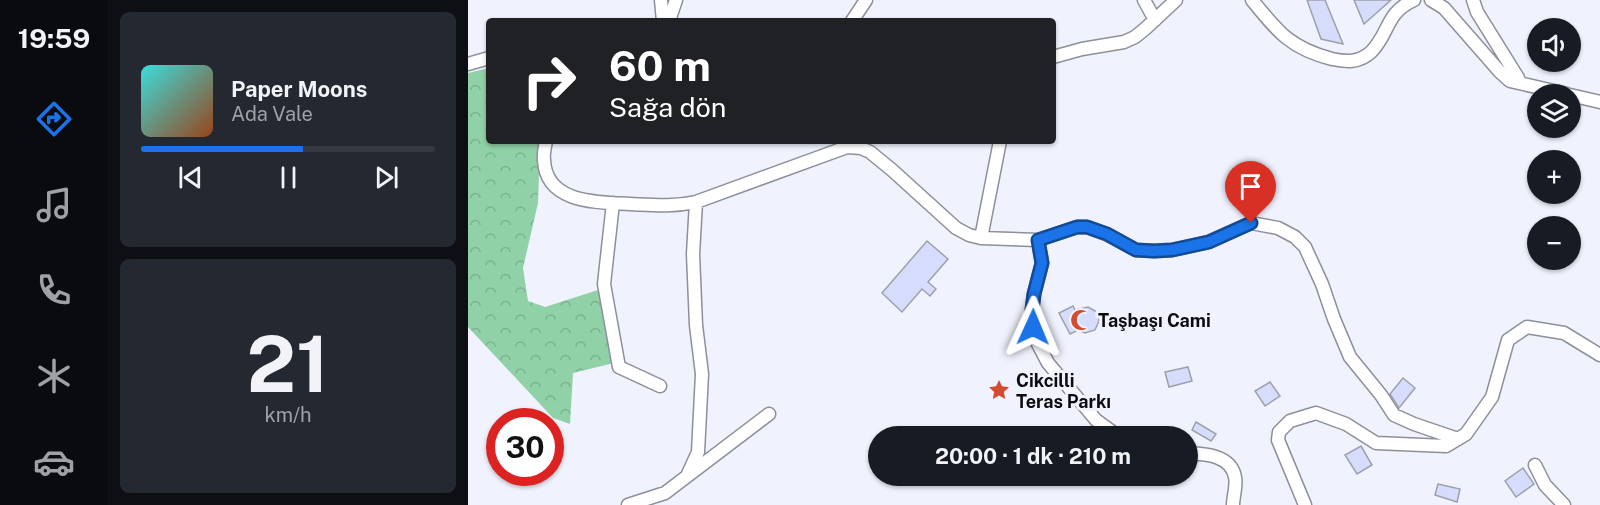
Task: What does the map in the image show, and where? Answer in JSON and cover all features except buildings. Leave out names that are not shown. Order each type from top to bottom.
[{"type":"street","points":[[661,0],[663,18]]},
{"type":"street","points":[[670,18],[676,0]]},
{"type":"street","points":[[854,18],[866,0]]},
{"type":"street","points":[[1144,0],[1155,20]]},
{"type":"street","points":[[1056,56],[1124,42],[1155,20],[1176,0]]},
{"type":"street","points":[[1252,0],[1277,30],[1297,46],[1311,53],[1345,62],[1361,59],[1370,53],[1394,14],[1414,0]]},
{"type":"street","points":[[1431,0],[1444,8],[1510,81],[1527,85]]},
{"type":"street","points":[[1473,0],[1477,12],[1520,83]]},
{"type":"street","points":[[468,64],[486,59]]},
{"type":"street","points":[[1581,98],[1600,102]]},
{"type":"street","points":[[546,144],[544,159],[546,171],[553,184],[563,193],[576,199],[678,206],[696,202],[847,147],[870,147],[956,228],[981,238],[1038,240],[1077,227],[1087,227],[1107,234],[1136,250],[1154,251],[1172,250],[1209,242],[1251,223],[1278,228],[1295,237],[1305,247],[1350,357],[1394,415],[1458,439]]},
{"type":"street","points":[[981,238],[999,144]]},
{"type":"street","points":[[687,476],[698,452],[702,375],[696,325],[693,254],[696,202]]},
{"type":"street","points":[[613,203],[604,284],[619,367],[660,386]]},
{"type":"street","points":[[1038,240],[1042,263],[1032,310],[1033,327],[1038,344],[1048,363],[1103,426]]},
{"type":"street","points":[[1305,505],[1278,440],[1279,432],[1290,421],[1316,413],[1346,424],[1376,443],[1446,446],[1466,434],[1492,397],[1508,340],[1527,327],[1564,333],[1600,355]]},
{"type":"street","points":[[628,505],[664,493],[769,414]]},
{"type":"street","points":[[1198,454],[1220,458],[1232,469],[1235,477],[1233,505]]},
{"type":"street","points":[[1535,465],[1545,485],[1564,505]]},
{"type":"green space","points":[[486,69],[486,144],[540,144],[538,203],[523,268],[528,301],[545,307],[601,289],[614,363],[573,373],[570,424],[564,422],[564,408],[544,408],[468,327],[468,73]]},
{"type":"place","name":"Taşbaşı Cami","points":[[1081,320]]},
{"type":"place","name":"Cikcilli Teras Parkı","points":[[999,390]]},
{"type":"route","points":[[1033,327],[1034,294],[1042,263],[1038,240],[1077,227],[1087,227],[1107,234],[1136,250],[1172,250],[1209,242],[1251,223]]}]
